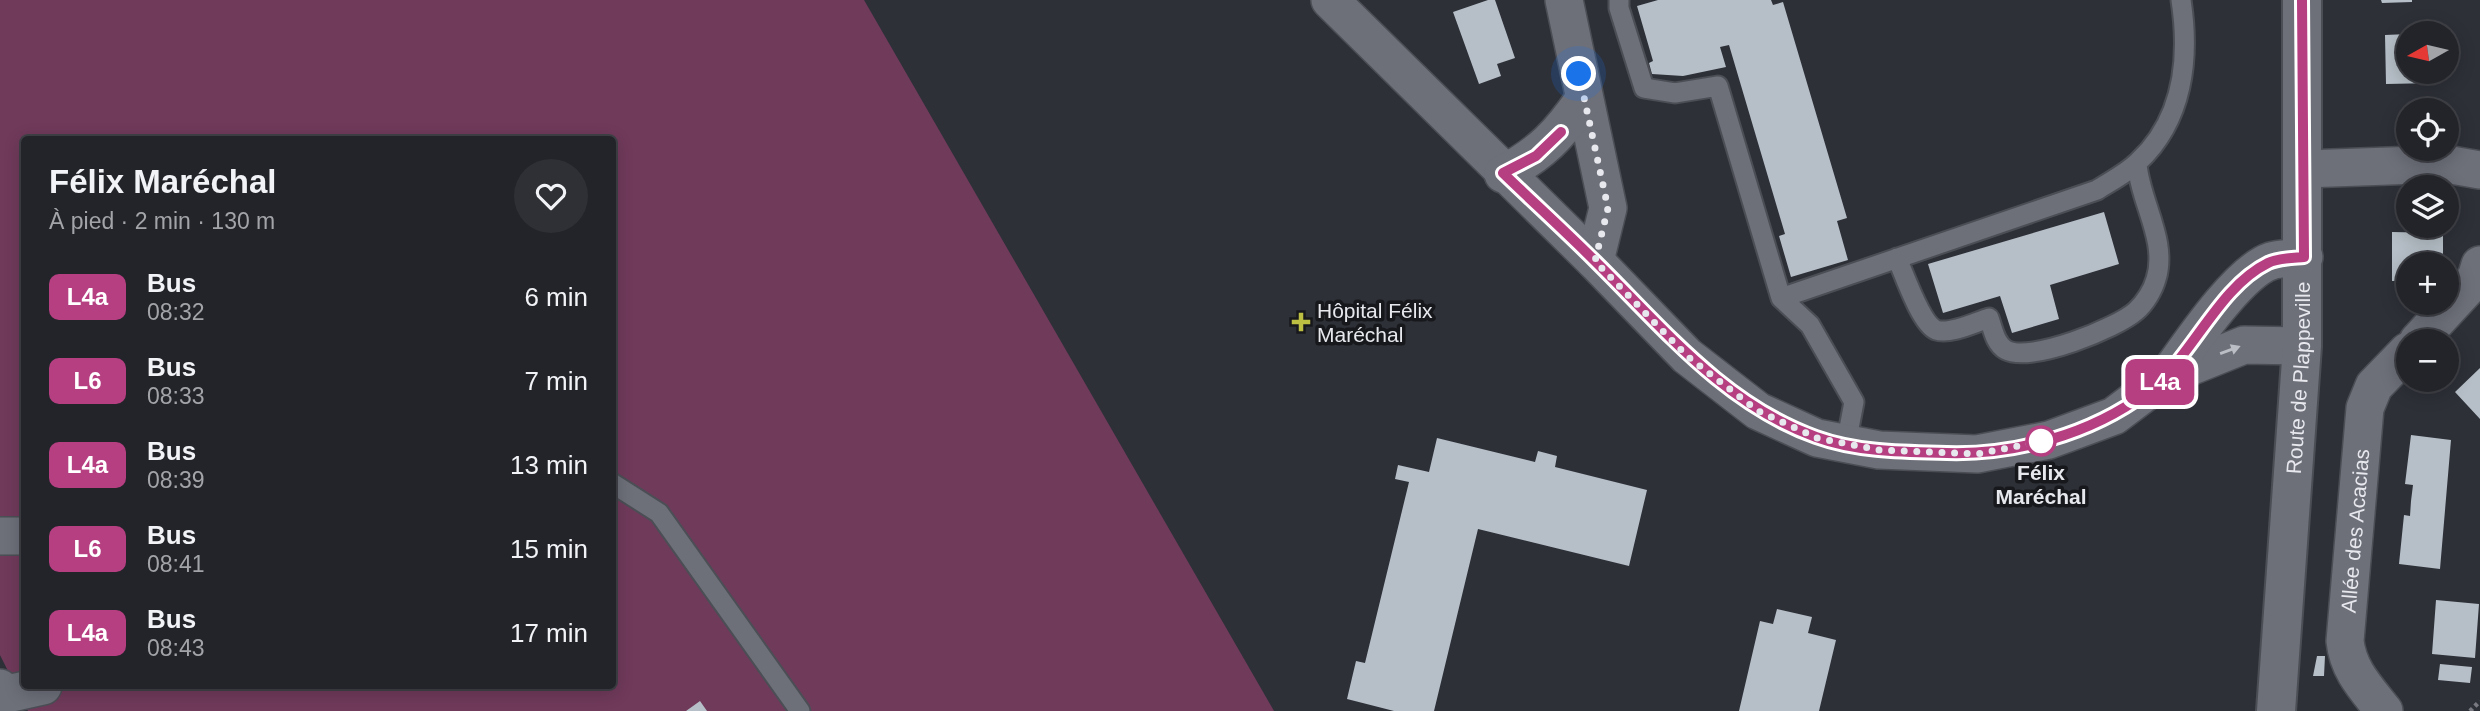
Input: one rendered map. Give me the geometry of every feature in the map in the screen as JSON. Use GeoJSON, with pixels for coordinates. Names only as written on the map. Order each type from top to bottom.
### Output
{"type":"FeatureCollection","features":[{"type":"Feature","properties":{"kind":"street"},"geometry":{"type":"LineString","coordinates":[[1330,0],[1595,261],[1687,356],[1758,411],[1817,438],[1879,450],[1977,454],[2049,440],[2114,416],[2167,376],[2244,345],[2302,346]]}},
{"type":"Feature","properties":{"kind":"street"},"geometry":{"type":"LineString","coordinates":[[1564,0],[1608,208],[1595,261]]}},
{"type":"Feature","properties":{"kind":"street","name":"Route de Plappeville"},"geometry":{"type":"LineString","coordinates":[[2276,711],[2302,346],[2302,0]]}},
{"type":"Feature","properties":{"kind":"street"},"geometry":{"type":"LineString","coordinates":[[1503,173],[1536,156],[1561,132],[1584,99]]}},
{"type":"Feature","properties":{"kind":"street"},"geometry":{"type":"LineString","coordinates":[[2304,169],[2445,164],[2480,170]]}},
{"type":"Feature","properties":{"kind":"street"},"geometry":{"type":"LineString","coordinates":[[2167,376],[2207,320],[2255,271],[2271,261],[2304,257]]}},
{"type":"Feature","properties":{"kind":"street"},"geometry":{"type":"LineString","coordinates":[[2429,329],[2476,278],[2480,265]]}},
{"type":"Feature","properties":{"kind":"street","name":"Allée des Acacias"},"geometry":{"type":"LineString","coordinates":[[2384,711],[2355,675],[2347,657],[2345,640],[2365,408],[2374,386],[2396,363]]}},
{"type":"Feature","properties":{"kind":"street"},"geometry":{"type":"LineString","coordinates":[[0,536],[21,536]]}},
{"type":"Feature","properties":{"kind":"street"},"geometry":{"type":"LineString","coordinates":[[0,688],[8,694],[30,689]]}},
{"type":"Feature","properties":{"kind":"lane"},"geometry":{"type":"LineString","coordinates":[[1619,0],[1644,88],[1675,93],[1718,86],[1781,298],[1810,325],[1854,402],[1846,444]]}},
{"type":"Feature","properties":{"kind":"lane"},"geometry":{"type":"LineString","coordinates":[[1781,298],[2097,190],[2137,164],[2163,135],[2176,103],[2184,68],[2187,34],[2181,0]]}},
{"type":"Feature","properties":{"kind":"lane"},"geometry":{"type":"LineString","coordinates":[[1897,258],[1926,322],[1936,330],[1945,331],[1989,318],[1998,344],[2008,351],[2035,352],[2068,343],[2136,312],[2156,282],[2160,265],[2158,243],[2137,164]]}},
{"type":"Feature","properties":{"kind":"lane"},"geometry":{"type":"LineString","coordinates":[[616,486],[659,513],[800,711]]}},
{"type":"Feature","properties":{"kind":"path"},"geometry":{"type":"LineString","coordinates":[[2470,711],[2480,701]]}},
{"type":"Feature","properties":{"kind":"shaded area"},"geometry":{"type":"Polygon","coordinates":[[[0,0],[864,0],[1274,711],[28,711],[0,655],[0,0]]]}},
{"type":"Feature","properties":{"kind":"building"},"geometry":{"type":"Polygon","coordinates":[[[1495,0],[1515,58],[1497,64],[1501,76],[1479,84],[1453,12],[1495,0]]]}},
{"type":"Feature","properties":{"kind":"building"},"geometry":{"type":"Polygon","coordinates":[[[1658,0],[1771,0],[1773,5],[1783,2],[1847,218],[1837,221],[1848,260],[1791,277],[1779,236],[1785,234],[1729,45],[1720,47],[1726,67],[1683,76],[1652,74],[1649,63],[1653,61],[1637,6],[1658,0]]]}},
{"type":"Feature","properties":{"kind":"building"},"geometry":{"type":"Polygon","coordinates":[[[2381,0],[2412,0],[2412,2],[2382,3],[2381,0]]]}},
{"type":"Feature","properties":{"kind":"building"},"geometry":{"type":"Polygon","coordinates":[[[2385,35],[2396,35],[2396,84],[2386,84],[2385,35]]]}},
{"type":"Feature","properties":{"kind":"building"},"geometry":{"type":"Polygon","coordinates":[[[2104,212],[2119,264],[2050,285],[2059,319],[2012,333],[2000,296],[1943,313],[1928,264],[2104,212]]]}},
{"type":"Feature","properties":{"kind":"building"},"geometry":{"type":"Polygon","coordinates":[[[2392,232],[2396,232],[2396,238],[2443,238],[2443,252],[2396,252],[2396,281],[2392,281],[2392,232]]]}},
{"type":"Feature","properties":{"kind":"building"},"geometry":{"type":"Polygon","coordinates":[[[2480,368],[2480,419],[2455,392],[2459,392],[2459,388],[2480,368]]]}},
{"type":"Feature","properties":{"kind":"building"},"geometry":{"type":"Polygon","coordinates":[[[2411,435],[2451,440],[2440,569],[2399,564],[2404,515],[2410,516],[2413,485],[2405,484],[2411,435]]]}},
{"type":"Feature","properties":{"kind":"building"},"geometry":{"type":"Polygon","coordinates":[[[1437,438],[1535,462],[1538,451],[1557,456],[1555,467],[1647,490],[1629,566],[1478,529],[1434,711],[1394,711],[1347,699],[1356,661],[1365,663],[1409,482],[1395,479],[1398,465],[1429,472],[1437,438]]]}},
{"type":"Feature","properties":{"kind":"building"},"geometry":{"type":"Polygon","coordinates":[[[2436,600],[2479,604],[2475,658],[2432,654],[2436,600]]]}},
{"type":"Feature","properties":{"kind":"building"},"geometry":{"type":"Polygon","coordinates":[[[1777,609],[1812,617],[1808,633],[1836,640],[1819,711],[1739,711],[1760,621],[1773,624],[1777,609]]]}},
{"type":"Feature","properties":{"kind":"building"},"geometry":{"type":"Polygon","coordinates":[[[2317,656],[2325,656],[2324,676],[2313,676],[2317,656]]]}},
{"type":"Feature","properties":{"kind":"building"},"geometry":{"type":"Polygon","coordinates":[[[2440,664],[2472,667],[2470,683],[2438,680],[2440,664]]]}},
{"type":"Feature","properties":{"kind":"building"},"geometry":{"type":"Polygon","coordinates":[[[700,701],[707,711],[686,711],[700,701]]]}},
{"type":"Feature","properties":{"kind":"bus line","name":"L4a"},"geometry":{"type":"LineString","coordinates":[[1561,132],[1536,156],[1503,173],[1595,261],[1687,356],[1758,411],[1817,438],[1879,450],[1977,454],[2049,440],[2114,416],[2167,376],[2207,320],[2255,271],[2271,261],[2304,257],[2302,0]]}},
{"type":"Feature","properties":{"kind":"place","name":"Hôpital Félix Maréchal"},"geometry":{"type":"Point","coordinates":[1301,322]}},
{"type":"Feature","properties":{"kind":"place","name":"Félix Maréchal"},"geometry":{"type":"Point","coordinates":[2041,441]}},
{"type":"Feature","properties":{"kind":"route"},"geometry":{"type":"LineString","coordinates":[[1579,74],[1608,208],[1595,261],[1687,356],[1758,411],[1817,438],[1879,450],[1977,454],[2049,440],[2041,441]]}}]}
